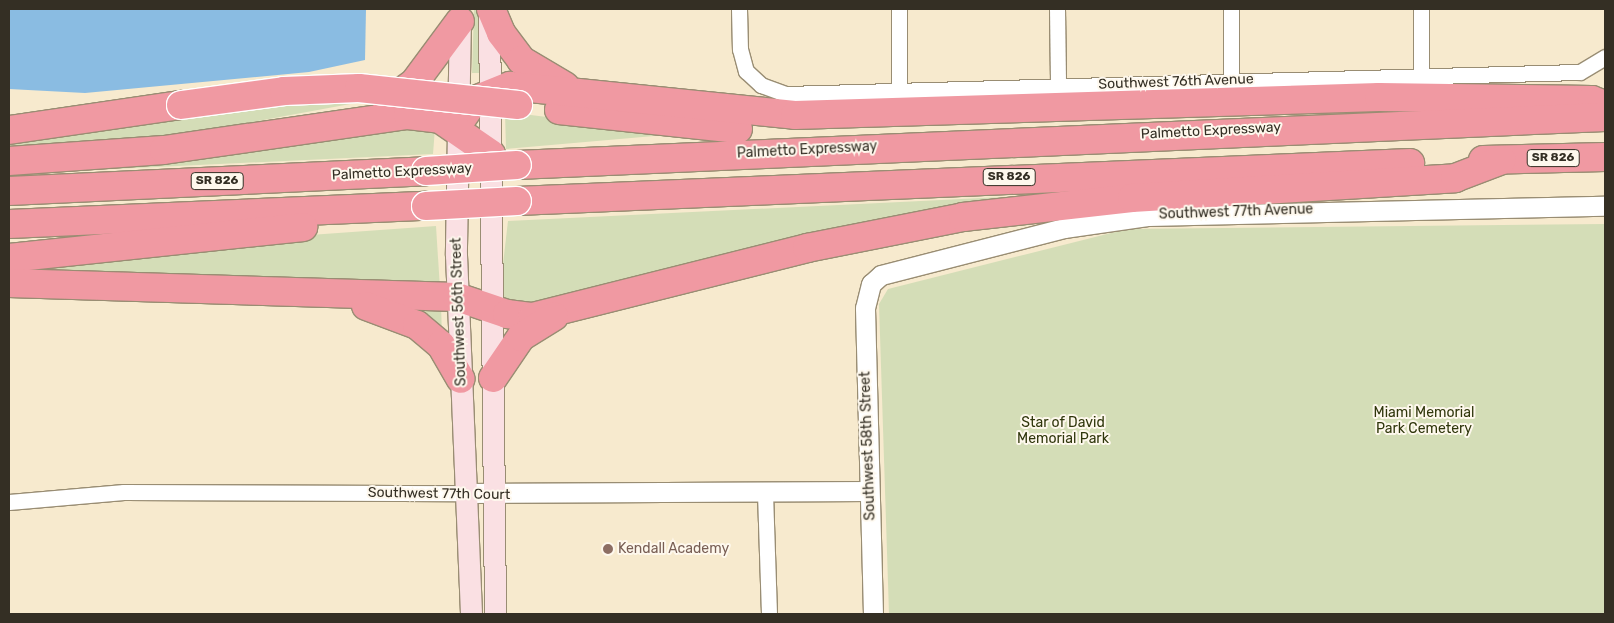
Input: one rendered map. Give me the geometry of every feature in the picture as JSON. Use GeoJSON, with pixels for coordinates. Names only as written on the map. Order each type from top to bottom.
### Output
{"type":"FeatureCollection","features":[{"type":"Feature","properties":{"kind":"highway"},"geometry":{"type":"LineString","coordinates":[[490,9],[501,33],[521,60],[574,92]]}},
{"type":"Feature","properties":{"kind":"highway"},"geometry":{"type":"LineString","coordinates":[[344,124],[414,83],[460,15]]}},
{"type":"Feature","properties":{"kind":"highway"},"geometry":{"type":"LineString","coordinates":[[456,127],[475,100],[491,90],[510,86],[726,110],[826,115],[1369,97],[1592,100],[1605,105]]}},
{"type":"Feature","properties":{"kind":"highway"},"geometry":{"type":"LineString","coordinates":[[9,130],[279,91],[344,88],[518,104],[695,126],[847,134],[895,146]]}},
{"type":"Feature","properties":{"kind":"highway"},"geometry":{"type":"LineString","coordinates":[[9,161],[147,152],[420,115],[456,127],[491,154]]}},
{"type":"Feature","properties":{"kind":"highway","name":"Palmetto Expressway"},"geometry":{"type":"LineString","coordinates":[[9,191],[895,146],[1605,117]]}},
{"type":"Feature","properties":{"kind":"highway","name":"SR 826"},"geometry":{"type":"LineString","coordinates":[[9,224],[517,201],[1605,157]]}},
{"type":"Feature","properties":{"kind":"highway"},"geometry":{"type":"LineString","coordinates":[[9,283],[356,296],[457,297],[520,317],[555,315],[807,248],[963,217],[1132,198],[1455,178],[1502,160]]}},
{"type":"Feature","properties":{"kind":"highway"},"geometry":{"type":"LineString","coordinates":[[9,258],[346,222],[387,208]]}},
{"type":"Feature","properties":{"kind":"highway"},"geometry":{"type":"LineString","coordinates":[[356,296],[370,310],[418,325],[441,345],[461,379]]}},
{"type":"Feature","properties":{"kind":"highway"},"geometry":{"type":"LineString","coordinates":[[493,378],[517,341],[555,315]]}},
{"type":"Feature","properties":{"kind":"main road"},"geometry":{"type":"LineString","coordinates":[[490,9],[495,614]]}},
{"type":"Feature","properties":{"kind":"main road","name":"Southwest 56th Street"},"geometry":{"type":"LineString","coordinates":[[460,15],[456,127],[457,297],[468,493],[471,614]]}},
{"type":"Feature","properties":{"kind":"street","name":"Southwest 76th Avenue"},"geometry":{"type":"LineString","coordinates":[[739,9],[740,50],[750,77],[786,94],[1231,80],[1580,72],[1604,59]]}},
{"type":"Feature","properties":{"kind":"street"},"geometry":{"type":"LineString","coordinates":[[899,9],[900,90]]}},
{"type":"Feature","properties":{"kind":"street"},"geometry":{"type":"LineString","coordinates":[[1058,9],[1058,85]]}},
{"type":"Feature","properties":{"kind":"street"},"geometry":{"type":"LineString","coordinates":[[1231,9],[1231,80]]}},
{"type":"Feature","properties":{"kind":"street"},"geometry":{"type":"LineString","coordinates":[[1421,9],[1421,76]]}},
{"type":"Feature","properties":{"kind":"street","name":"Southwest 77th Avenue"},"geometry":{"type":"LineString","coordinates":[[875,279],[901,267],[1064,228],[1147,216],[1605,206]]}},
{"type":"Feature","properties":{"kind":"street","name":"Southwest 58th Street"},"geometry":{"type":"LineString","coordinates":[[873,614],[865,308],[875,279]]}},
{"type":"Feature","properties":{"kind":"street","name":"Southwest 77th Court"},"geometry":{"type":"LineString","coordinates":[[9,502],[115,492],[493,494],[869,491]]}},
{"type":"Feature","properties":{"kind":"street"},"geometry":{"type":"LineString","coordinates":[[765,493],[769,614]]}},
{"type":"Feature","properties":{"kind":"green space"},"geometry":{"type":"Polygon","coordinates":[[[474,9],[482,9],[483,73],[472,73],[474,9]]]}},
{"type":"Feature","properties":{"kind":"green space"},"geometry":{"type":"Polygon","coordinates":[[[293,98],[361,102],[172,137],[9,149],[9,138],[293,98]]]}},
{"type":"Feature","properties":{"kind":"green space"},"geometry":{"type":"Polygon","coordinates":[[[505,112],[613,125],[677,134],[506,149],[505,112]]]}},
{"type":"Feature","properties":{"kind":"green space"},"geometry":{"type":"Polygon","coordinates":[[[435,128],[433,154],[9,174],[363,129],[435,128]]]}},
{"type":"Feature","properties":{"kind":"green space"},"geometry":{"type":"Polygon","coordinates":[[[1066,194],[532,308],[503,303],[500,290],[508,221],[1066,194]]]}},
{"type":"Feature","properties":{"kind":"green space"},"geometry":{"type":"Polygon","coordinates":[[[1605,224],[1605,614],[889,614],[879,304],[888,289],[1127,229],[1605,224]]]}},
{"type":"Feature","properties":{"kind":"green space"},"geometry":{"type":"Polygon","coordinates":[[[436,226],[440,289],[9,274],[37,264],[310,235],[436,226]]]}},
{"type":"Feature","properties":{"kind":"green space"},"geometry":{"type":"Polygon","coordinates":[[[441,305],[442,336],[402,306],[441,305]]]}},
{"type":"Feature","properties":{"kind":"water"},"geometry":{"type":"Polygon","coordinates":[[[9,9],[366,9],[365,60],[309,72],[85,93],[9,89],[9,9]]]}},
{"type":"Feature","properties":{"kind":"place","name":"Kendall Academy"},"geometry":{"type":"Point","coordinates":[608,549]}},
{"type":"Feature","properties":{"kind":"park label","name":"Miami Memorial Park Cemetery"},"geometry":{"type":"Point","coordinates":[1424,422]}},
{"type":"Feature","properties":{"kind":"park label","name":"Star of David Memorial Park"},"geometry":{"type":"Point","coordinates":[1063,432]}}]}
